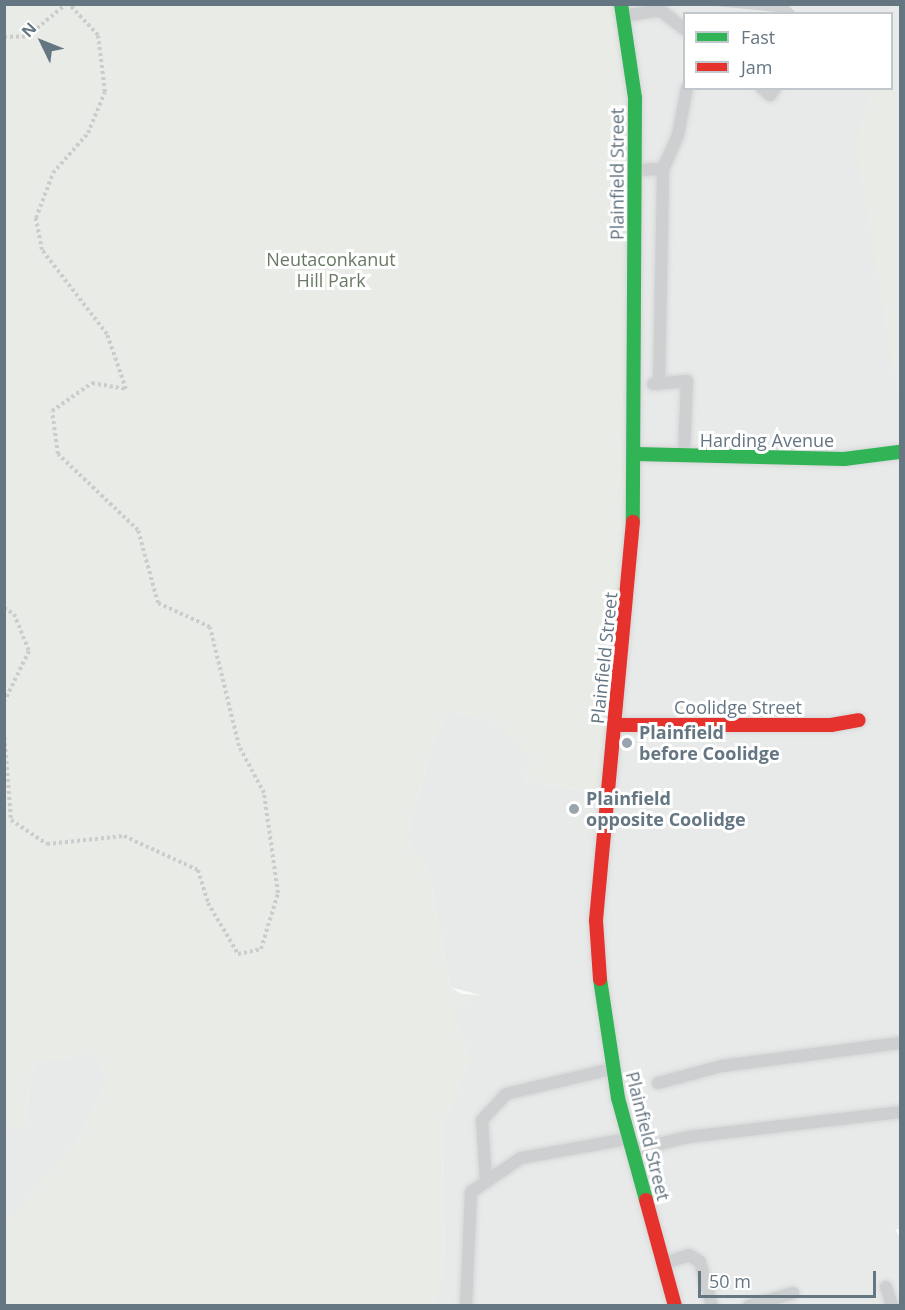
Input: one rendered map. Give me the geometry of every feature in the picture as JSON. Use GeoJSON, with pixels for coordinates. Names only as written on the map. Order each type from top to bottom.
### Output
{"type":"FeatureCollection","features":[{"type":"Feature","properties":{"kind":"main road","name":"Plainfield Street"},"geometry":{"type":"LineString","coordinates":[[621,10],[635,98],[635,454],[630,589],[616,725],[596,880],[602,1002],[613,1068],[628,1145],[675,1305]]}},
{"type":"Feature","properties":{"kind":"main road","name":"Harding Avenue"},"geometry":{"type":"LineString","coordinates":[[635,454],[684,457],[844,459],[899,452]]}},
{"type":"Feature","properties":{"kind":"main road","name":"Coolidge Street"},"geometry":{"type":"LineString","coordinates":[[616,725],[831,725],[859,720]]}},
{"type":"Feature","properties":{"kind":"lane"},"geometry":{"type":"LineString","coordinates":[[621,10],[660,10],[683,28]]}},
{"type":"Feature","properties":{"kind":"lane"},"geometry":{"type":"LineString","coordinates":[[659,384],[659,285],[663,169],[678,135],[687,90]]}},
{"type":"Feature","properties":{"kind":"lane"},"geometry":{"type":"LineString","coordinates":[[635,170],[663,169]]}},
{"type":"Feature","properties":{"kind":"lane"},"geometry":{"type":"LineString","coordinates":[[635,224],[661,223]]}},
{"type":"Feature","properties":{"kind":"lane"},"geometry":{"type":"LineString","coordinates":[[634,286],[659,285]]}},
{"type":"Feature","properties":{"kind":"lane"},"geometry":{"type":"LineString","coordinates":[[634,348],[659,346]]}},
{"type":"Feature","properties":{"kind":"lane"},"geometry":{"type":"LineString","coordinates":[[634,386],[687,381],[684,457]]}},
{"type":"Feature","properties":{"kind":"lane"},"geometry":{"type":"LineString","coordinates":[[658,1083],[722,1066],[900,1043]]}},
{"type":"Feature","properties":{"kind":"lane"},"geometry":{"type":"LineString","coordinates":[[486,1182],[482,1120],[506,1094],[613,1068]]}},
{"type":"Feature","properties":{"kind":"lane"},"geometry":{"type":"LineString","coordinates":[[466,1305],[471,1192],[521,1158],[572,1149],[628,1145],[900,1112]]}},
{"type":"Feature","properties":{"kind":"lane"},"geometry":{"type":"LineString","coordinates":[[663,1263],[689,1255],[700,1262],[712,1305]]}},
{"type":"Feature","properties":{"kind":"lane"},"geometry":{"type":"LineString","coordinates":[[886,1287],[892,1305]]}},
{"type":"Feature","properties":{"kind":"lane"},"geometry":{"type":"LineString","coordinates":[[749,1305],[793,1293]]}},
{"type":"Feature","properties":{"kind":"path"},"geometry":{"type":"LineString","coordinates":[[4,37],[28,36],[67,4],[98,34],[105,92],[88,133],[53,173],[36,218],[42,250],[107,334],[126,389],[92,383],[52,411],[58,454],[138,530],[158,603],[210,627],[239,746],[264,793],[278,893],[261,949],[238,954],[208,903],[198,870],[124,836],[47,844],[11,820],[4,731]]}},
{"type":"Feature","properties":{"kind":"path"},"geometry":{"type":"LineString","coordinates":[[4,608],[14,614],[29,651],[4,702]]}},
{"type":"Feature","properties":{"kind":"shaded area"},"geometry":{"type":"Polygon","coordinates":[[[620,5],[900,5],[900,1229],[895,1229],[900,1238],[900,1305],[433,1305],[444,1272],[442,1128],[470,1059],[452,1010],[480,995],[450,987],[429,870],[406,840],[436,734],[449,711],[495,721],[531,756],[526,782],[600,793],[620,5]]]}},
{"type":"Feature","properties":{"kind":"shaded area"},"geometry":{"type":"Polygon","coordinates":[[[94,1053],[109,1079],[79,1137],[5,1229],[5,1130],[25,1124],[33,1062],[94,1053]]]}},
{"type":"Feature","properties":{"kind":"green space","name":"Neutaconkanut Hill Park"},"geometry":{"type":"Polygon","coordinates":[[[5,5],[620,5],[634,469],[601,793],[526,782],[531,756],[495,721],[449,711],[436,734],[406,840],[429,870],[450,987],[461,994],[482,995],[452,1010],[470,1059],[442,1128],[444,1272],[433,1305],[5,1305],[5,1225],[79,1137],[109,1079],[94,1053],[33,1062],[25,1124],[5,1130],[5,5]]]}},
{"type":"Feature","properties":{"kind":"green space"},"geometry":{"type":"Polygon","coordinates":[[[894,5],[900,5],[900,412],[855,145],[871,90],[893,90],[894,5]]]}},
{"type":"Feature","properties":{"kind":"building"},"geometry":{"type":"Polygon","coordinates":[[[716,4],[787,4],[795,12],[716,6],[716,4]]]}},
{"type":"Feature","properties":{"kind":"traffic: fast"},"geometry":{"type":"LineString","coordinates":[[621,4],[635,98],[633,522]]}},
{"type":"Feature","properties":{"kind":"traffic: fast"},"geometry":{"type":"LineString","coordinates":[[635,454],[844,459],[899,452]]}},
{"type":"Feature","properties":{"kind":"traffic: fast"},"geometry":{"type":"LineString","coordinates":[[600,979],[618,1098],[646,1200]]}},
{"type":"Feature","properties":{"kind":"traffic: jam"},"geometry":{"type":"LineString","coordinates":[[600,979],[596,920],[633,522]]}},
{"type":"Feature","properties":{"kind":"traffic: jam"},"geometry":{"type":"LineString","coordinates":[[616,725],[831,725],[859,720]]}},
{"type":"Feature","properties":{"kind":"traffic: jam"},"geometry":{"type":"LineString","coordinates":[[646,1200],[675,1306]]}},
{"type":"Feature","properties":{"kind":"place","name":"Plainfield before Coolidge"},"geometry":{"type":"Point","coordinates":[627,743]}},
{"type":"Feature","properties":{"kind":"place","name":"Plainfield opposite Coolidge"},"geometry":{"type":"Point","coordinates":[574,809]}}]}
